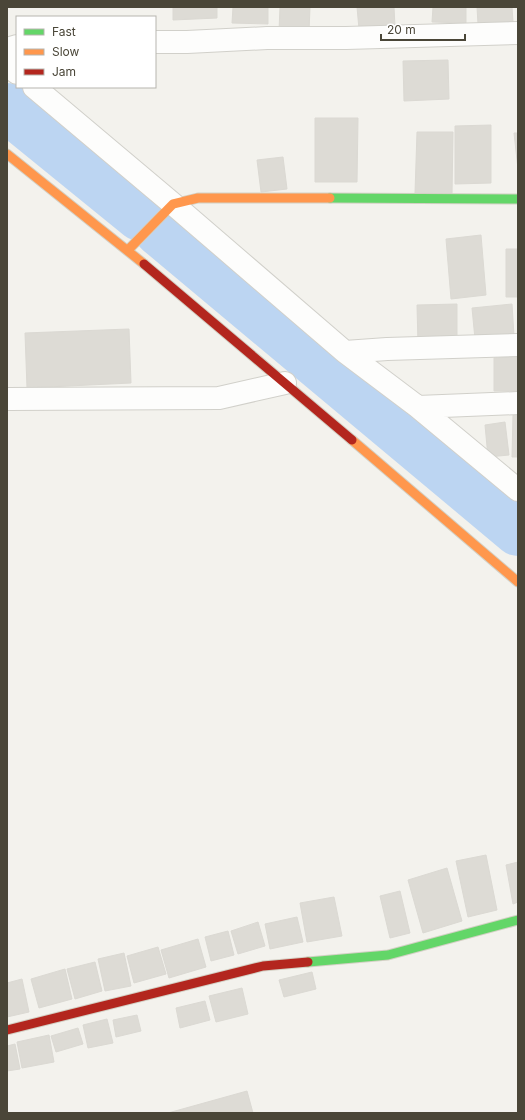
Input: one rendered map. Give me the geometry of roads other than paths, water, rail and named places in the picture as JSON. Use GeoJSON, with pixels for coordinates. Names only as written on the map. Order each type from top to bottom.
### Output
{"type":"FeatureCollection","features":[{"type":"Feature","properties":{"kind":"street"},"geometry":{"type":"LineString","coordinates":[[156,42],[266,38],[346,38],[518,33]]}},
{"type":"Feature","properties":{"kind":"street"},"geometry":{"type":"LineString","coordinates":[[7,64],[16,71]]}},
{"type":"Feature","properties":{"kind":"street"},"geometry":{"type":"LineString","coordinates":[[35,88],[345,352],[418,407],[518,490]]}},
{"type":"Feature","properties":{"kind":"street"},"geometry":{"type":"LineString","coordinates":[[7,154],[128,250],[518,582]]}},
{"type":"Feature","properties":{"kind":"street"},"geometry":{"type":"LineString","coordinates":[[128,250],[173,204],[198,198],[518,199]]}},
{"type":"Feature","properties":{"kind":"street"},"geometry":{"type":"LineString","coordinates":[[345,352],[387,349],[518,345]]}},
{"type":"Feature","properties":{"kind":"street"},"geometry":{"type":"LineString","coordinates":[[7,399],[219,398],[285,384]]}},
{"type":"Feature","properties":{"kind":"street"},"geometry":{"type":"LineString","coordinates":[[418,407],[518,403]]}},
{"type":"Feature","properties":{"kind":"street"},"geometry":{"type":"LineString","coordinates":[[7,1030],[263,966],[388,955],[518,920]]}},
{"type":"Feature","properties":{"kind":"waterway"},"geometry":{"type":"LineString","coordinates":[[7,108],[140,216]]}},
{"type":"Feature","properties":{"kind":"waterway"},"geometry":{"type":"LineString","coordinates":[[159,231],[518,531]]}}]}
